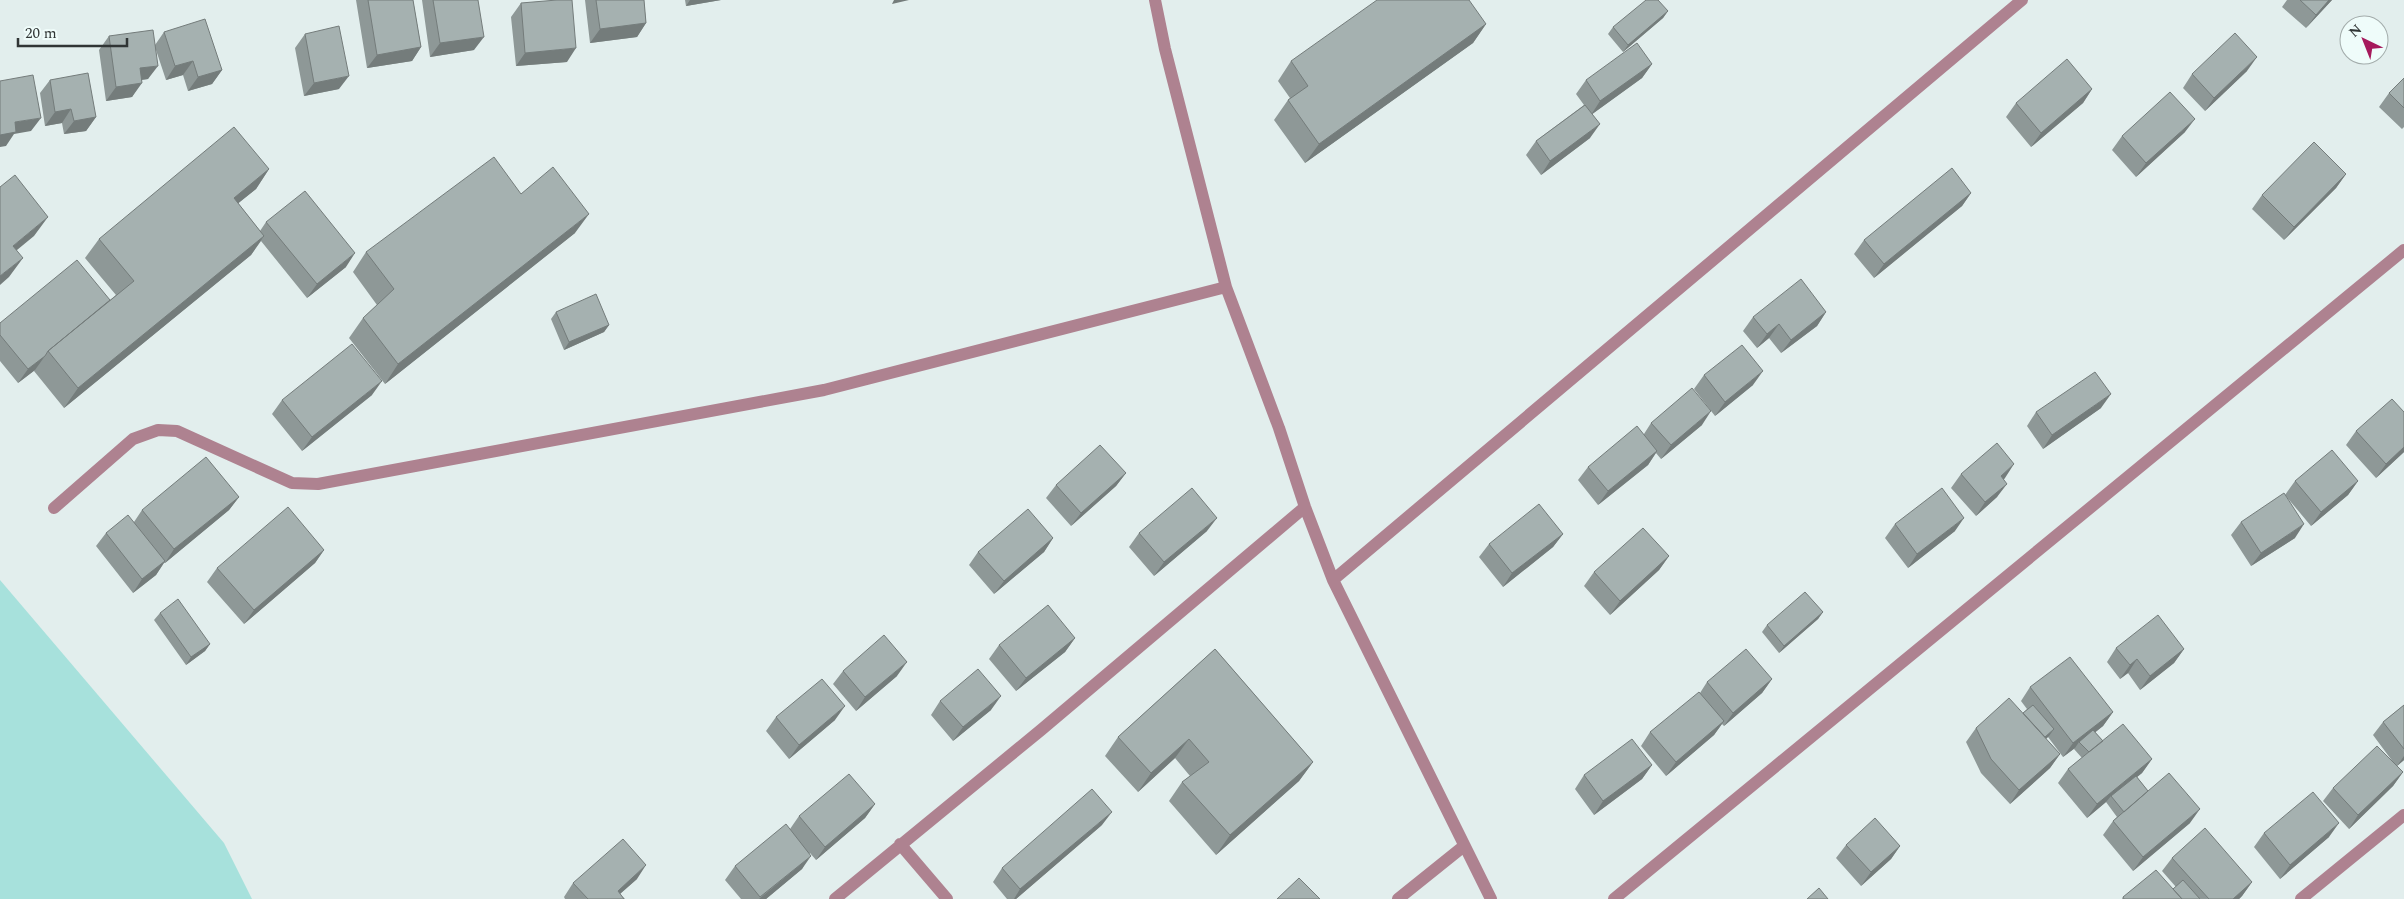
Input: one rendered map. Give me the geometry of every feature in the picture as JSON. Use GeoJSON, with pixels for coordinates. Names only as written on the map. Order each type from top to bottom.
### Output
{"type":"FeatureCollection","features":[{"type":"Feature","properties":{"kind":"street"},"geometry":{"type":"LineString","coordinates":[[1155,0],[1165,49],[1226,287],[1279,428],[1305,508],[1333,580],[1491,899]]}},
{"type":"Feature","properties":{"kind":"street"},"geometry":{"type":"LineString","coordinates":[[1333,580],[2022,0]]}},
{"type":"Feature","properties":{"kind":"street"},"geometry":{"type":"LineString","coordinates":[[1614,899],[2404,250]]}},
{"type":"Feature","properties":{"kind":"street"},"geometry":{"type":"LineString","coordinates":[[54,508],[133,439],[158,430],[177,431],[292,483],[318,484],[824,390],[1226,287]]}},
{"type":"Feature","properties":{"kind":"street"},"geometry":{"type":"LineString","coordinates":[[835,899],[1042,730],[1305,508]]}},
{"type":"Feature","properties":{"kind":"street"},"geometry":{"type":"LineString","coordinates":[[2301,899],[2404,815]]}},
{"type":"Feature","properties":{"kind":"street"},"geometry":{"type":"LineString","coordinates":[[900,844],[946,899]]}},
{"type":"Feature","properties":{"kind":"street"},"geometry":{"type":"LineString","coordinates":[[1398,899],[1464,846]]}},
{"type":"Feature","properties":{"kind":"shaded area"},"geometry":{"type":"Polygon","coordinates":[[[0,580],[224,843],[252,899],[0,899],[0,580]]]}},
{"type":"Feature","properties":{"kind":"building"},"geometry":{"type":"Polygon","coordinates":[[[368,0],[413,0],[421,47],[377,55],[368,0]]]}},
{"type":"Feature","properties":{"kind":"building"},"geometry":{"type":"Polygon","coordinates":[[[433,0],[478,0],[484,37],[440,43],[433,0]]]}},
{"type":"Feature","properties":{"kind":"building"},"geometry":{"type":"Polygon","coordinates":[[[572,0],[576,48],[525,53],[521,3],[572,0]]]}},
{"type":"Feature","properties":{"kind":"building"},"geometry":{"type":"Polygon","coordinates":[[[596,0],[644,0],[646,23],[600,29],[596,0]]]}},
{"type":"Feature","properties":{"kind":"building"},"geometry":{"type":"Polygon","coordinates":[[[1377,0],[1469,0],[1486,24],[1319,144],[1288,100],[1308,86],[1291,61],[1377,0]]]}},
{"type":"Feature","properties":{"kind":"building"},"geometry":{"type":"Polygon","coordinates":[[[1646,0],[1658,0],[1668,11],[1628,45],[1613,27],[1646,0]]]}},
{"type":"Feature","properties":{"kind":"building"},"geometry":{"type":"Polygon","coordinates":[[[2300,0],[2329,0],[2316,15],[2300,0]]]}},
{"type":"Feature","properties":{"kind":"building"},"geometry":{"type":"Polygon","coordinates":[[[205,19],[222,70],[198,77],[193,61],[175,66],[164,32],[205,19]]]}},
{"type":"Feature","properties":{"kind":"building"},"geometry":{"type":"Polygon","coordinates":[[[339,26],[349,76],[314,83],[305,34],[339,26]]]}},
{"type":"Feature","properties":{"kind":"building"},"geometry":{"type":"Polygon","coordinates":[[[153,30],[158,66],[140,68],[142,83],[116,87],[109,36],[153,30]]]}},
{"type":"Feature","properties":{"kind":"building"},"geometry":{"type":"Polygon","coordinates":[[[2235,33],[2257,57],[2214,98],[2192,74],[2235,33]]]}},
{"type":"Feature","properties":{"kind":"building"},"geometry":{"type":"Polygon","coordinates":[[[1637,43],[1652,64],[1600,101],[1586,80],[1637,43]]]}},
{"type":"Feature","properties":{"kind":"building"},"geometry":{"type":"Polygon","coordinates":[[[2067,59],[2092,89],[2041,133],[2016,103],[2067,59]]]}},
{"type":"Feature","properties":{"kind":"building"},"geometry":{"type":"Polygon","coordinates":[[[88,73],[96,117],[74,121],[71,109],[55,112],[50,80],[88,73]]]}},
{"type":"Feature","properties":{"kind":"building"},"geometry":{"type":"Polygon","coordinates":[[[33,75],[41,118],[15,122],[16,132],[0,135],[0,81],[33,75]]]}},
{"type":"Feature","properties":{"kind":"building"},"geometry":{"type":"Polygon","coordinates":[[[2404,78],[2404,108],[2389,93],[2404,78]]]}},
{"type":"Feature","properties":{"kind":"building"},"geometry":{"type":"Polygon","coordinates":[[[2170,92],[2195,119],[2146,163],[2122,136],[2170,92]]]}},
{"type":"Feature","properties":{"kind":"building"},"geometry":{"type":"Polygon","coordinates":[[[1585,105],[1600,124],[1550,161],[1536,141],[1585,105]]]}},
{"type":"Feature","properties":{"kind":"building"},"geometry":{"type":"Polygon","coordinates":[[[234,127],[269,169],[234,198],[264,236],[78,388],[48,351],[134,281],[99,239],[234,127]]]}},
{"type":"Feature","properties":{"kind":"building"},"geometry":{"type":"Polygon","coordinates":[[[2314,142],[2346,174],[2294,227],[2262,195],[2314,142]]]}},
{"type":"Feature","properties":{"kind":"building"},"geometry":{"type":"Polygon","coordinates":[[[494,157],[521,194],[553,167],[589,214],[398,364],[363,318],[394,289],[366,252],[494,157]]]}},
{"type":"Feature","properties":{"kind":"building"},"geometry":{"type":"Polygon","coordinates":[[[1952,168],[1971,193],[1884,264],[1864,240],[1952,168]]]}},
{"type":"Feature","properties":{"kind":"building"},"geometry":{"type":"Polygon","coordinates":[[[15,175],[48,217],[13,246],[23,258],[0,276],[0,187],[15,175]]]}},
{"type":"Feature","properties":{"kind":"building"},"geometry":{"type":"Polygon","coordinates":[[[305,191],[355,253],[317,284],[266,222],[305,191]]]}},
{"type":"Feature","properties":{"kind":"building"},"geometry":{"type":"Polygon","coordinates":[[[77,260],[110,300],[28,369],[0,335],[0,323],[77,260]]]}},
{"type":"Feature","properties":{"kind":"building"},"geometry":{"type":"Polygon","coordinates":[[[1801,279],[1826,312],[1791,340],[1779,324],[1767,334],[1753,317],[1801,279]]]}},
{"type":"Feature","properties":{"kind":"building"},"geometry":{"type":"Polygon","coordinates":[[[596,294],[609,325],[569,342],[556,312],[596,294]]]}},
{"type":"Feature","properties":{"kind":"building"},"geometry":{"type":"Polygon","coordinates":[[[352,344],[382,381],[312,437],[282,400],[352,344]]]}},
{"type":"Feature","properties":{"kind":"building"},"geometry":{"type":"Polygon","coordinates":[[[1742,345],[1763,371],[1725,402],[1704,375],[1742,345]]]}},
{"type":"Feature","properties":{"kind":"building"},"geometry":{"type":"Polygon","coordinates":[[[2095,372],[2111,394],[2052,435],[2036,412],[2095,372]]]}},
{"type":"Feature","properties":{"kind":"building"},"geometry":{"type":"Polygon","coordinates":[[[1692,388],[1711,411],[1671,445],[1651,423],[1692,388]]]}},
{"type":"Feature","properties":{"kind":"building"},"geometry":{"type":"Polygon","coordinates":[[[2392,399],[2404,412],[2404,447],[2386,464],[2356,431],[2392,399]]]}},
{"type":"Feature","properties":{"kind":"building"},"geometry":{"type":"Polygon","coordinates":[[[1637,426],[1657,451],[1608,491],[1588,467],[1637,426]]]}},
{"type":"Feature","properties":{"kind":"building"},"geometry":{"type":"Polygon","coordinates":[[[1997,443],[2014,464],[2001,476],[2007,484],[1985,502],[1961,474],[1997,443]]]}},
{"type":"Feature","properties":{"kind":"building"},"geometry":{"type":"Polygon","coordinates":[[[1100,445],[1126,473],[1081,513],[1056,485],[1100,445]]]}},
{"type":"Feature","properties":{"kind":"building"},"geometry":{"type":"Polygon","coordinates":[[[2332,450],[2358,481],[2321,512],[2295,481],[2332,450]]]}},
{"type":"Feature","properties":{"kind":"building"},"geometry":{"type":"Polygon","coordinates":[[[206,457],[239,497],[174,549],[142,510],[206,457]]]}},
{"type":"Feature","properties":{"kind":"building"},"geometry":{"type":"Polygon","coordinates":[[[1192,488],[1217,518],[1164,562],[1139,533],[1192,488]]]}},
{"type":"Feature","properties":{"kind":"building"},"geometry":{"type":"Polygon","coordinates":[[[1942,488],[1964,518],[1917,554],[1895,524],[1942,488]]]}},
{"type":"Feature","properties":{"kind":"building"},"geometry":{"type":"Polygon","coordinates":[[[2284,493],[2304,524],[2261,553],[2241,522],[2284,493]]]}},
{"type":"Feature","properties":{"kind":"building"},"geometry":{"type":"Polygon","coordinates":[[[1539,504],[1563,534],[1512,573],[1489,544],[1539,504]]]}},
{"type":"Feature","properties":{"kind":"building"},"geometry":{"type":"Polygon","coordinates":[[[288,507],[324,550],[254,610],[217,568],[288,507]]]}},
{"type":"Feature","properties":{"kind":"building"},"geometry":{"type":"Polygon","coordinates":[[[1028,509],[1053,538],[1004,581],[978,552],[1028,509]]]}},
{"type":"Feature","properties":{"kind":"building"},"geometry":{"type":"Polygon","coordinates":[[[128,515],[165,561],[142,579],[106,533],[128,515]]]}},
{"type":"Feature","properties":{"kind":"building"},"geometry":{"type":"Polygon","coordinates":[[[1643,528],[1669,556],[1620,601],[1594,572],[1643,528]]]}},
{"type":"Feature","properties":{"kind":"building"},"geometry":{"type":"Polygon","coordinates":[[[1805,592],[1823,612],[1784,646],[1767,625],[1805,592]]]}},
{"type":"Feature","properties":{"kind":"building"},"geometry":{"type":"Polygon","coordinates":[[[178,599],[210,644],[191,657],[160,613],[178,599]]]}},
{"type":"Feature","properties":{"kind":"building"},"geometry":{"type":"Polygon","coordinates":[[[1048,605],[1075,638],[1026,678],[999,645],[1048,605]]]}},
{"type":"Feature","properties":{"kind":"building"},"geometry":{"type":"Polygon","coordinates":[[[2158,615],[2184,649],[2150,676],[2137,659],[2130,665],[2116,648],[2158,615]]]}},
{"type":"Feature","properties":{"kind":"building"},"geometry":{"type":"Polygon","coordinates":[[[884,635],[907,662],[865,697],[843,671],[884,635]]]}},
{"type":"Feature","properties":{"kind":"building"},"geometry":{"type":"Polygon","coordinates":[[[1215,649],[1313,762],[1230,835],[1182,782],[1209,762],[1189,739],[1151,773],[1118,737],[1215,649]]]}},
{"type":"Feature","properties":{"kind":"building"},"geometry":{"type":"Polygon","coordinates":[[[1746,649],[1772,679],[1733,713],[1707,682],[1746,649]]]}},
{"type":"Feature","properties":{"kind":"building"},"geometry":{"type":"Polygon","coordinates":[[[2070,657],[2113,712],[2073,743],[2030,687],[2070,657]]]}},
{"type":"Feature","properties":{"kind":"building"},"geometry":{"type":"Polygon","coordinates":[[[978,669],[1001,696],[963,727],[940,701],[978,669]]]}},
{"type":"Feature","properties":{"kind":"building"},"geometry":{"type":"Polygon","coordinates":[[[822,679],[845,706],[799,745],[776,717],[822,679]]]}},
{"type":"Feature","properties":{"kind":"building"},"geometry":{"type":"Polygon","coordinates":[[[1699,692],[1724,721],[1676,762],[1650,732],[1699,692]]]}},
{"type":"Feature","properties":{"kind":"building"},"geometry":{"type":"Polygon","coordinates":[[[2009,698],[2060,754],[2019,790],[1991,759],[1976,728],[2009,698]]]}},
{"type":"Feature","properties":{"kind":"building"},"geometry":{"type":"Polygon","coordinates":[[[2033,705],[2054,729],[2045,737],[2023,713],[2033,705]]]}},
{"type":"Feature","properties":{"kind":"building"},"geometry":{"type":"Polygon","coordinates":[[[2404,705],[2404,749],[2383,722],[2404,705]]]}},
{"type":"Feature","properties":{"kind":"building"},"geometry":{"type":"Polygon","coordinates":[[[2123,724],[2152,759],[2097,804],[2068,769],[2123,724]]]}},
{"type":"Feature","properties":{"kind":"building"},"geometry":{"type":"Polygon","coordinates":[[[2093,730],[2103,741],[2089,752],[2079,742],[2093,730]]]}},
{"type":"Feature","properties":{"kind":"building"},"geometry":{"type":"Polygon","coordinates":[[[1632,739],[1652,765],[1603,801],[1584,775],[1632,739]]]}},
{"type":"Feature","properties":{"kind":"building"},"geometry":{"type":"Polygon","coordinates":[[[2377,746],[2403,772],[2358,815],[2333,788],[2377,746]]]}},
{"type":"Feature","properties":{"kind":"building"},"geometry":{"type":"Polygon","coordinates":[[[2169,773],[2200,809],[2143,857],[2113,821],[2169,773]]]}},
{"type":"Feature","properties":{"kind":"building"},"geometry":{"type":"Polygon","coordinates":[[[849,774],[875,804],[825,847],[799,816],[849,774]]]}},
{"type":"Feature","properties":{"kind":"building"},"geometry":{"type":"Polygon","coordinates":[[[2136,776],[2148,791],[2124,812],[2111,796],[2136,776]]]}},
{"type":"Feature","properties":{"kind":"building"},"geometry":{"type":"Polygon","coordinates":[[[1092,789],[1112,812],[1020,889],[1002,868],[1092,789]]]}},
{"type":"Feature","properties":{"kind":"building"},"geometry":{"type":"Polygon","coordinates":[[[2313,792],[2339,823],[2290,865],[2264,833],[2313,792]]]}},
{"type":"Feature","properties":{"kind":"building"},"geometry":{"type":"Polygon","coordinates":[[[1875,818],[1900,846],[1871,872],[1846,845],[1875,818]]]}},
{"type":"Feature","properties":{"kind":"building"},"geometry":{"type":"Polygon","coordinates":[[[786,824],[811,856],[760,897],[735,866],[786,824]]]}},
{"type":"Feature","properties":{"kind":"building"},"geometry":{"type":"Polygon","coordinates":[[[2205,828],[2252,882],[2233,899],[2209,899],[2172,858],[2205,828]]]}},
{"type":"Feature","properties":{"kind":"building"},"geometry":{"type":"Polygon","coordinates":[[[623,839],[646,865],[618,891],[624,899],[588,899],[573,883],[623,839]]]}},
{"type":"Feature","properties":{"kind":"building"},"geometry":{"type":"Polygon","coordinates":[[[2156,870],[2182,899],[2124,899],[2123,897],[2156,870]]]}},
{"type":"Feature","properties":{"kind":"building"},"geometry":{"type":"Polygon","coordinates":[[[1299,878],[1320,899],[1277,899],[1299,878]]]}},
{"type":"Feature","properties":{"kind":"building"},"geometry":{"type":"Polygon","coordinates":[[[2183,880],[2200,899],[2182,899],[2173,889],[2183,880]]]}},
{"type":"Feature","properties":{"kind":"building"},"geometry":{"type":"Polygon","coordinates":[[[1819,888],[1828,899],[1807,899],[1819,888]]]}}]}
